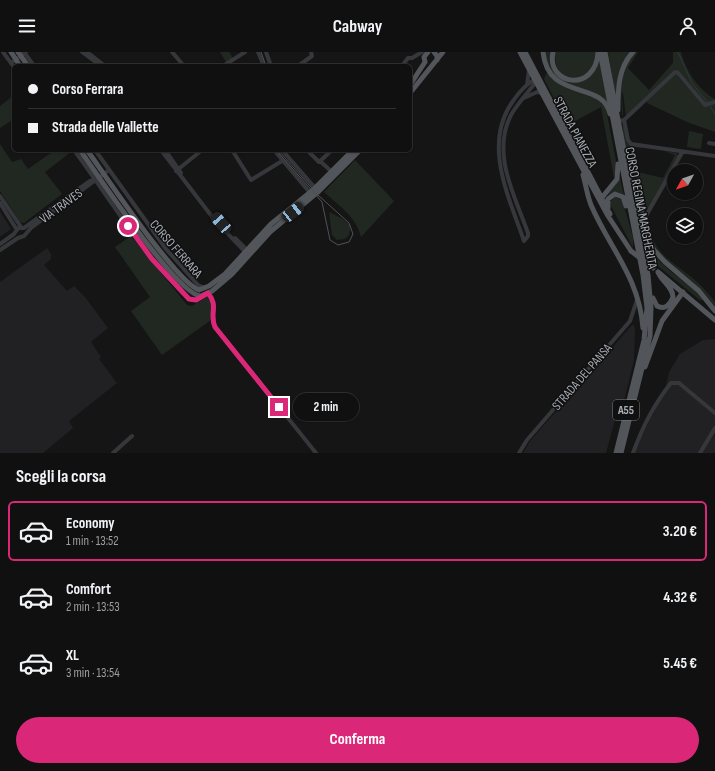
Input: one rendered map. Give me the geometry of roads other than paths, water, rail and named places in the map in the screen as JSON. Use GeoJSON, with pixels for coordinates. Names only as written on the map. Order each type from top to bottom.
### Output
{"type":"FeatureCollection","features":[{"type":"Feature","properties":{"kind":"main road"},"geometry":{"type":"LineString","coordinates":[[10,52],[20,55],[27,64]]}},
{"type":"Feature","properties":{"kind":"main road"},"geometry":{"type":"LineString","coordinates":[[434,52],[437,56],[437,60]]}},
{"type":"Feature","properties":{"kind":"main road"},"geometry":{"type":"LineString","coordinates":[[412,90],[443,52]]}},
{"type":"Feature","properties":{"kind":"main road","name":"STRADA PIANEZZA"},"geometry":{"type":"LineString","coordinates":[[520,52],[537,80],[586,175],[599,192],[612,220],[631,251],[700,306]]}},
{"type":"Feature","properties":{"kind":"main road","name":"STRADA PIANEZZA"},"geometry":{"type":"LineString","coordinates":[[525,52],[542,94],[586,175],[609,211],[612,220]]}},
{"type":"Feature","properties":{"kind":"main road"},"geometry":{"type":"LineString","coordinates":[[543,52],[547,68],[558,81],[567,87],[590,94],[602,100],[609,110],[615,128]]}},
{"type":"Feature","properties":{"kind":"main road"},"geometry":{"type":"LineString","coordinates":[[554,52],[553,64],[558,73],[565,78],[574,80],[587,77],[592,72],[598,61],[599,52]]}},
{"type":"Feature","properties":{"kind":"main road","name":"CORSO REGINA MARGHERITA"},"geometry":{"type":"LineString","coordinates":[[599,52],[615,128],[646,296],[644,340],[640,369]]}},
{"type":"Feature","properties":{"kind":"main road","name":"CORSO REGINA MARGHERITA"},"geometry":{"type":"LineString","coordinates":[[605,52],[648,275],[651,323],[640,369]]}},
{"type":"Feature","properties":{"kind":"main road"},"geometry":{"type":"LineString","coordinates":[[618,120],[621,72],[625,61],[633,52]]}},
{"type":"Feature","properties":{"kind":"main road"},"geometry":{"type":"LineString","coordinates":[[412,82],[425,62],[424,53]]}},
{"type":"Feature","properties":{"kind":"main road"},"geometry":{"type":"LineString","coordinates":[[425,62],[433,64]]}},
{"type":"Feature","properties":{"kind":"main road","name":"CORSO FERRARA"},"geometry":{"type":"LineString","coordinates":[[81,152],[97,178],[147,244],[190,292],[198,296],[203,296]]}},
{"type":"Feature","properties":{"kind":"main road","name":"CORSO FERRARA"},"geometry":{"type":"LineString","coordinates":[[89,152],[167,259],[196,289],[207,290]]}},
{"type":"Feature","properties":{"kind":"main road"},"geometry":{"type":"LineString","coordinates":[[317,190],[351,152]]}},
{"type":"Feature","properties":{"kind":"main road"},"geometry":{"type":"LineString","coordinates":[[203,296],[207,290],[232,274],[271,224],[311,195],[358,152]]}},
{"type":"Feature","properties":{"kind":"main road"},"geometry":{"type":"LineString","coordinates":[[601,199],[618,176],[620,155]]}},
{"type":"Feature","properties":{"kind":"main road"},"geometry":{"type":"LineString","coordinates":[[628,174],[642,210],[646,234],[658,255],[704,296],[715,310]]}},
{"type":"Feature","properties":{"kind":"main road"},"geometry":{"type":"LineString","coordinates":[[586,175],[592,206],[632,280],[642,316],[644,340]]}},
{"type":"Feature","properties":{"kind":"main road"},"geometry":{"type":"LineString","coordinates":[[599,192],[607,191]]}},
{"type":"Feature","properties":{"kind":"main road"},"geometry":{"type":"LineString","coordinates":[[609,211],[609,198],[614,194],[620,195],[624,199],[633,222]]}},
{"type":"Feature","properties":{"kind":"main road"},"geometry":{"type":"LineString","coordinates":[[648,275],[651,283],[654,303],[658,307],[665,307],[672,300],[673,293],[664,283],[658,272]]}},
{"type":"Feature","properties":{"kind":"main road"},"geometry":{"type":"LineString","coordinates":[[640,379],[662,321],[683,292]]}},
{"type":"Feature","properties":{"kind":"main road"},"geometry":{"type":"LineString","coordinates":[[700,306],[705,300],[704,296]]}},
{"type":"Feature","properties":{"kind":"main road"},"geometry":{"type":"LineString","coordinates":[[674,303],[683,298],[690,298]]}},
{"type":"Feature","properties":{"kind":"main road"},"geometry":{"type":"LineString","coordinates":[[700,306],[715,316]]}},
{"type":"Feature","properties":{"kind":"main road"},"geometry":{"type":"LineString","coordinates":[[700,306],[715,320]]}},
{"type":"Feature","properties":{"kind":"main road","name":"A55"},"geometry":{"type":"LineString","coordinates":[[621,453],[640,379],[640,369]]}},
{"type":"Feature","properties":{"kind":"main road","name":"A55"},"geometry":{"type":"LineString","coordinates":[[616,453],[640,369]]}},
{"type":"Feature","properties":{"kind":"street"},"geometry":{"type":"LineString","coordinates":[[3,52],[20,55],[31,64]]}},
{"type":"Feature","properties":{"kind":"street"},"geometry":{"type":"LineString","coordinates":[[82,52],[90,54],[102,64]]}},
{"type":"Feature","properties":{"kind":"street"},"geometry":{"type":"LineString","coordinates":[[172,52],[182,64]]}},
{"type":"Feature","properties":{"kind":"street"},"geometry":{"type":"LineString","coordinates":[[226,64],[245,52]]}},
{"type":"Feature","properties":{"kind":"street"},"geometry":{"type":"LineString","coordinates":[[258,52],[263,64]]}},
{"type":"Feature","properties":{"kind":"street"},"geometry":{"type":"LineString","coordinates":[[266,52],[270,64]]}},
{"type":"Feature","properties":{"kind":"street"},"geometry":{"type":"LineString","coordinates":[[301,64],[312,56],[311,52]]}},
{"type":"Feature","properties":{"kind":"street"},"geometry":{"type":"LineString","coordinates":[[404,64],[408,58],[424,53]]}},
{"type":"Feature","properties":{"kind":"street"},"geometry":{"type":"LineString","coordinates":[[90,54],[99,64]]}},
{"type":"Feature","properties":{"kind":"street"},"geometry":{"type":"LineString","coordinates":[[16,64],[20,55]]}},
{"type":"Feature","properties":{"kind":"street"},"geometry":{"type":"LineString","coordinates":[[526,85],[529,69]]}},
{"type":"Feature","properties":{"kind":"street"},"geometry":{"type":"LineString","coordinates":[[618,120],[624,120],[675,72],[678,73],[705,105],[715,102]]}},
{"type":"Feature","properties":{"kind":"street"},"geometry":{"type":"LineString","coordinates":[[537,80],[508,122],[504,136],[503,150],[506,168],[528,233],[528,236],[524,241],[501,171],[498,147],[503,119],[510,105],[526,85],[537,80]]}},
{"type":"Feature","properties":{"kind":"street"},"geometry":{"type":"LineString","coordinates":[[522,100],[534,93],[542,94]]}},
{"type":"Feature","properties":{"kind":"street","name":"CORSO REGINA MARGHERITA"},"geometry":{"type":"LineString","coordinates":[[624,120],[628,140],[632,144],[715,156]]}},
{"type":"Feature","properties":{"kind":"street"},"geometry":{"type":"LineString","coordinates":[[709,143],[715,144]]}},
{"type":"Feature","properties":{"kind":"street","name":"CORSO FERRARA"},"geometry":{"type":"LineString","coordinates":[[76,152],[97,178],[141,245],[163,272],[189,299],[196,300],[203,296]]}},
{"type":"Feature","properties":{"kind":"street","name":"CORSO FERRARA"},"geometry":{"type":"LineString","coordinates":[[96,152],[166,249],[198,285],[207,290]]}},
{"type":"Feature","properties":{"kind":"street"},"geometry":{"type":"LineString","coordinates":[[163,152],[248,253]]}},
{"type":"Feature","properties":{"kind":"street"},"geometry":{"type":"LineString","coordinates":[[166,152],[177,170]]}},
{"type":"Feature","properties":{"kind":"street"},"geometry":{"type":"LineString","coordinates":[[177,170],[200,152]]}},
{"type":"Feature","properties":{"kind":"street"},"geometry":{"type":"LineString","coordinates":[[233,152],[252,180],[282,161]]}},
{"type":"Feature","properties":{"kind":"street"},"geometry":{"type":"LineString","coordinates":[[275,152],[311,195]]}},
{"type":"Feature","properties":{"kind":"street"},"geometry":{"type":"LineString","coordinates":[[284,152],[317,190]]}},
{"type":"Feature","properties":{"kind":"street"},"geometry":{"type":"LineString","coordinates":[[309,152],[318,162],[321,162],[332,172]]}},
{"type":"Feature","properties":{"kind":"street"},"geometry":{"type":"LineString","coordinates":[[321,162],[330,152]]}},
{"type":"Feature","properties":{"kind":"street","name":"CORSO REGINA MARGHERITA"},"geometry":{"type":"LineString","coordinates":[[644,219],[682,152]]}},
{"type":"Feature","properties":{"kind":"street","name":"VIA TRAVES"},"geometry":{"type":"LineString","coordinates":[[17,231],[90,181],[109,170]]}},
{"type":"Feature","properties":{"kind":"street","name":"VIA TRAVES"},"geometry":{"type":"LineString","coordinates":[[20,237],[24,236],[26,232],[97,178]]}},
{"type":"Feature","properties":{"kind":"street"},"geometry":{"type":"LineString","coordinates":[[0,196],[26,232]]}},
{"type":"Feature","properties":{"kind":"street"},"geometry":{"type":"LineString","coordinates":[[0,203],[20,237],[0,250]]}},
{"type":"Feature","properties":{"kind":"street","name":"CORSO REGINA MARGHERITA"},"geometry":{"type":"LineString","coordinates":[[642,210],[650,209]]}},
{"type":"Feature","properties":{"kind":"street"},"geometry":{"type":"LineString","coordinates":[[0,244],[17,231]]}},
{"type":"Feature","properties":{"kind":"street","name":"CORSO FERRARA"},"geometry":{"type":"LineString","coordinates":[[147,244],[163,272]]}},
{"type":"Feature","properties":{"kind":"street"},"geometry":{"type":"LineString","coordinates":[[207,290],[214,302],[213,322],[215,327],[316,453]]}},
{"type":"Feature","properties":{"kind":"street","name":"STRADA DEL PANSA"},"geometry":{"type":"LineString","coordinates":[[519,453],[527,440],[630,321],[638,298]]}},
{"type":"Feature","properties":{"kind":"street"},"geometry":{"type":"LineString","coordinates":[[633,453],[642,429],[656,403],[670,383],[678,383],[715,412]]}},
{"type":"Feature","properties":{"kind":"street"},"geometry":{"type":"LineString","coordinates":[[700,453],[715,428]]}},
{"type":"Feature","properties":{"kind":"street"},"geometry":{"type":"LineString","coordinates":[[113,453],[132,436]]}},
{"type":"Feature","properties":{"kind":"waterway"},"geometry":{"type":"LineString","coordinates":[[678,52],[692,83],[708,103]]}},
{"type":"Feature","properties":{"kind":"waterway"},"geometry":{"type":"LineString","coordinates":[[710,106],[715,114]]}},
{"type":"Feature","properties":{"kind":"tram line"},"geometry":{"type":"LineString","coordinates":[[261,52],[265,64]]}},
{"type":"Feature","properties":{"kind":"tram line"},"geometry":{"type":"LineString","coordinates":[[278,152],[322,202],[330,240],[338,245],[349,242],[353,234],[349,223],[318,195],[280,152]]}}]}
